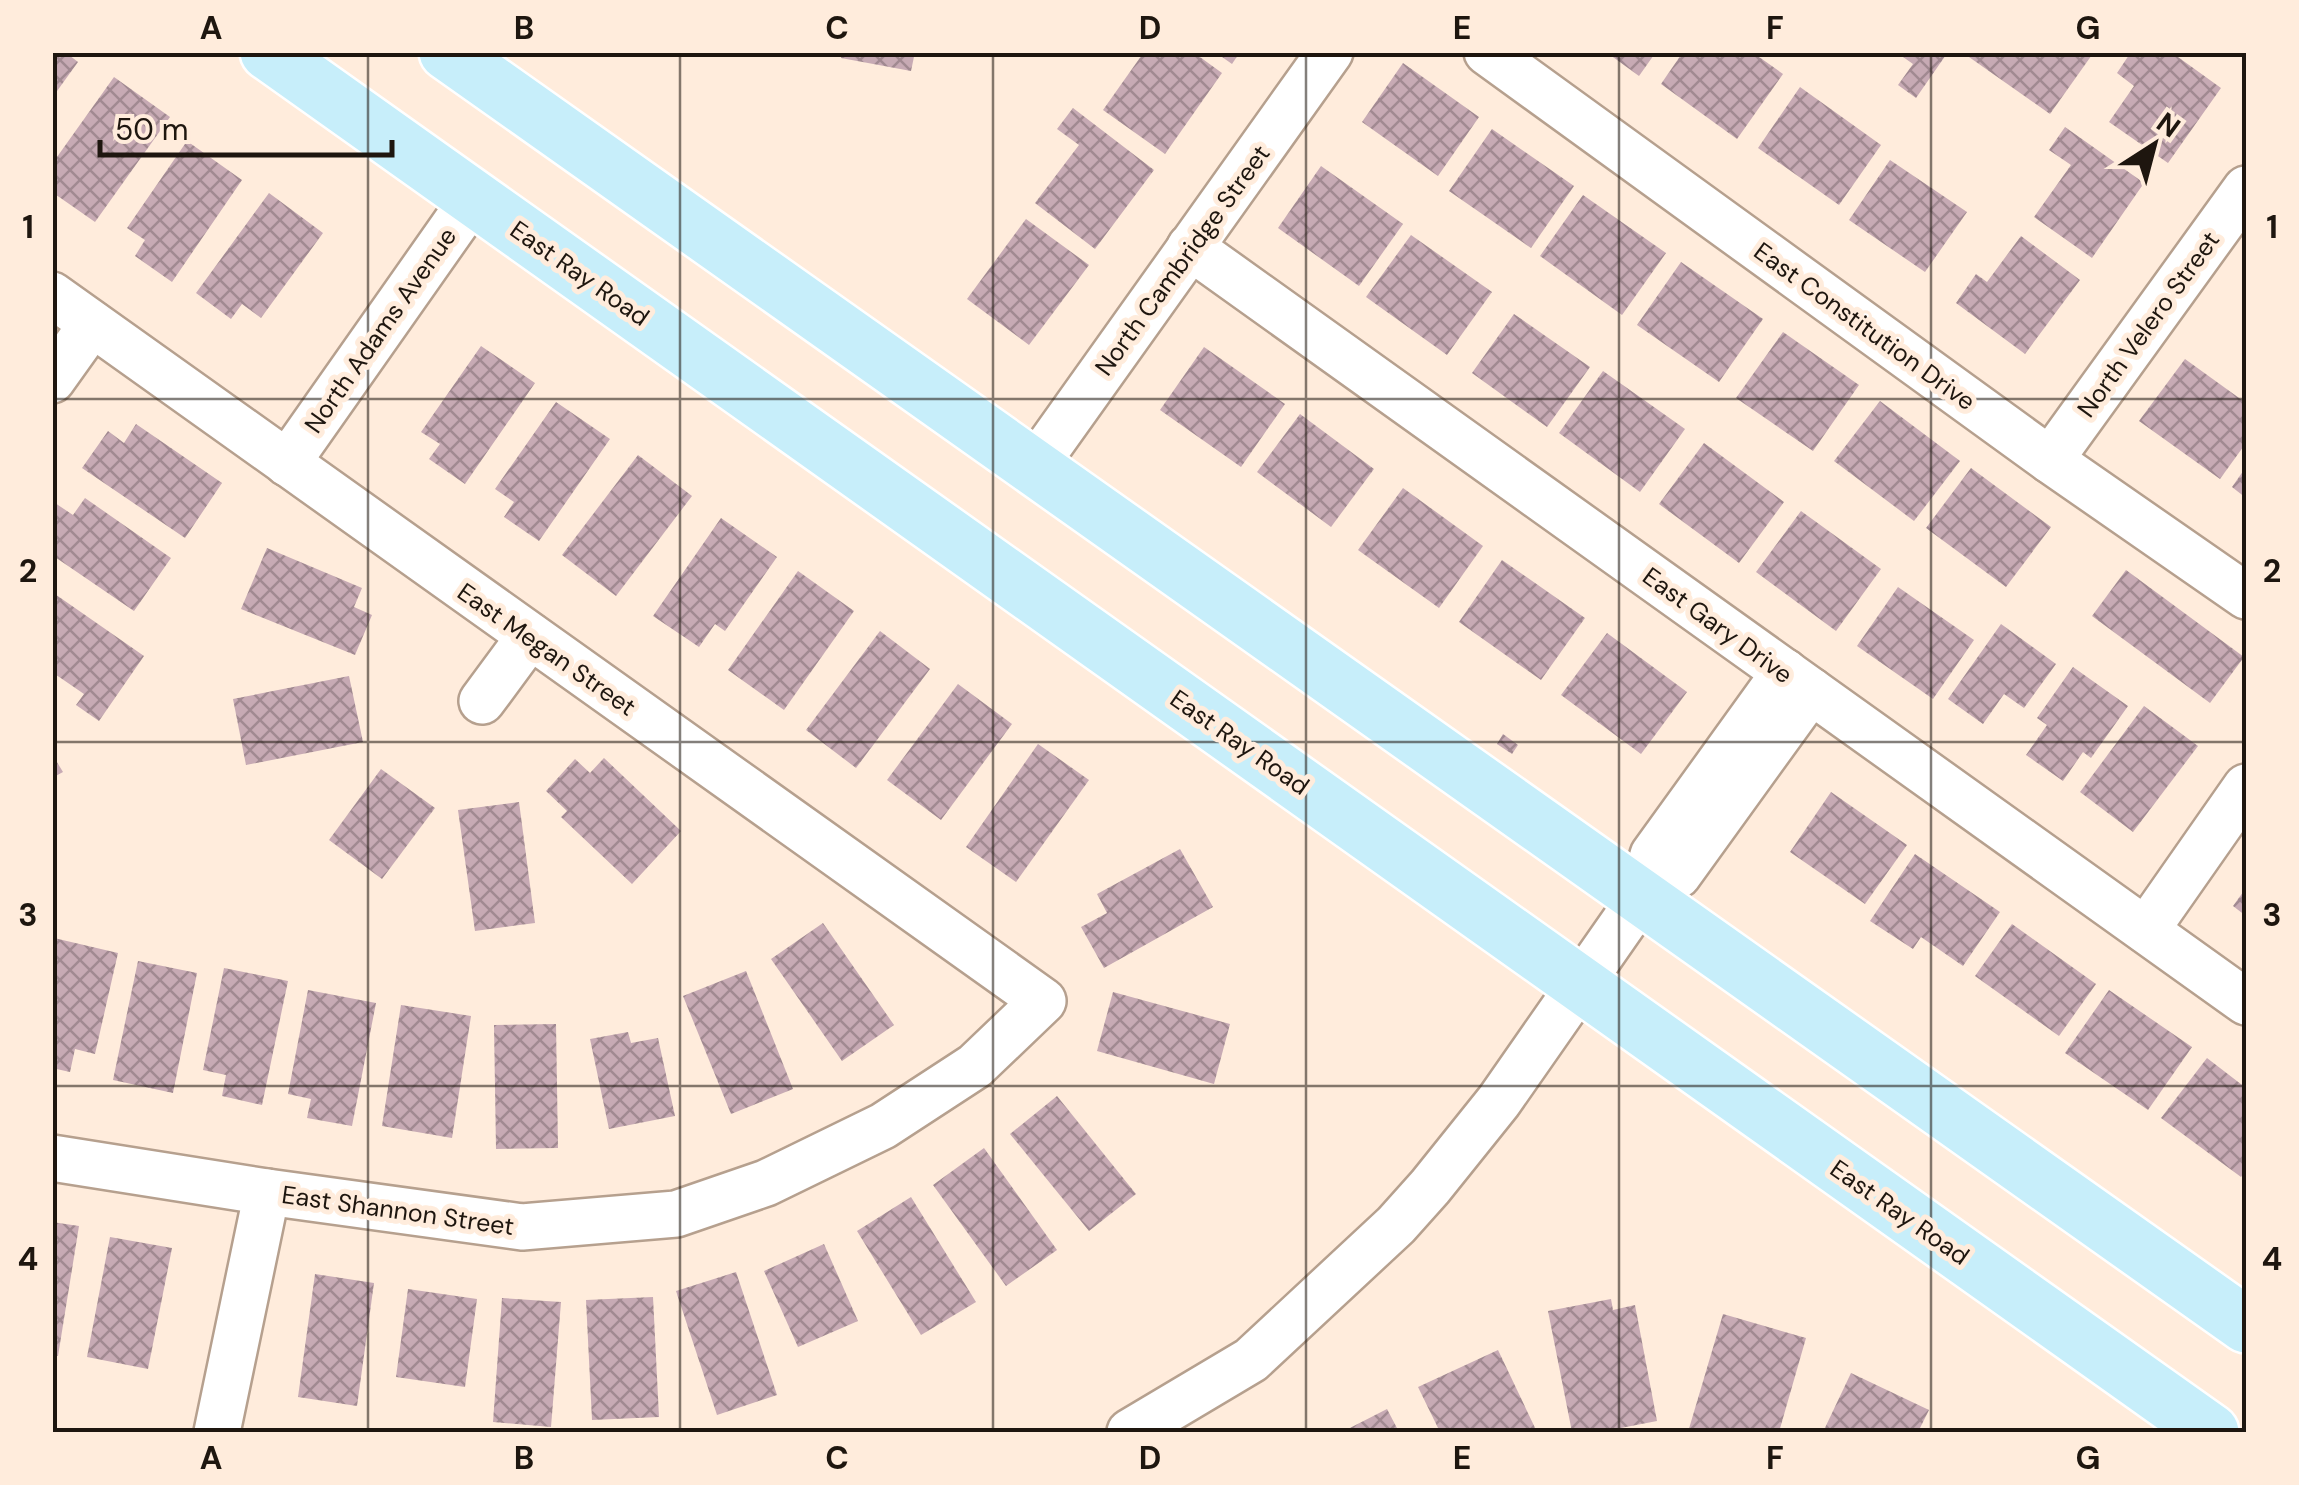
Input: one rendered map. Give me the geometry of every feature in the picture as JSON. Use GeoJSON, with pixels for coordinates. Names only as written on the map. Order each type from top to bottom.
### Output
{"type":"FeatureCollection","features":[{"type":"Feature","properties":{"kind":"main road","name":"East Ray Road"},"geometry":{"type":"LineString","coordinates":[[268,52],[2211,1432]]}},
{"type":"Feature","properties":{"kind":"main road"},"geometry":{"type":"LineString","coordinates":[[447,52],[2246,1325]]}},
{"type":"Feature","properties":{"kind":"street","name":"North Cambridge Street"},"geometry":{"type":"LineString","coordinates":[[1034,467],[1330,52]]}},
{"type":"Feature","properties":{"kind":"street","name":"East Constitution Drive"},"geometry":{"type":"LineString","coordinates":[[1487,52],[2050,460],[2246,596]]}},
{"type":"Feature","properties":{"kind":"street","name":"North Velero Street"},"geometry":{"type":"LineString","coordinates":[[2050,460],[2246,189]]}},
{"type":"Feature","properties":{"kind":"street","name":"North Adams Avenue"},"geometry":{"type":"LineString","coordinates":[[287,463],[474,197]]}},
{"type":"Feature","properties":{"kind":"street","name":"East Gary Drive"},"geometry":{"type":"LineString","coordinates":[[1190,248],[2246,1002]]}},
{"type":"Feature","properties":{"kind":"street","name":"East Megan Street"},"geometry":{"type":"LineString","coordinates":[[52,295],[1042,1001]]}},
{"type":"Feature","properties":{"kind":"street"},"geometry":{"type":"LineString","coordinates":[[52,380],[92,324]]}},
{"type":"Feature","properties":{"kind":"street"},"geometry":{"type":"LineString","coordinates":[[482,701],[530,636]]}},
{"type":"Feature","properties":{"kind":"street"},"geometry":{"type":"LineString","coordinates":[[1130,1432],[1251,1360],[1396,1225],[1430,1188],[1500,1101],[1642,896],[1678,874],[1798,682]]}},
{"type":"Feature","properties":{"kind":"street"},"geometry":{"type":"LineString","coordinates":[[2146,930],[2246,787]]}},
{"type":"Feature","properties":{"kind":"street","name":"East Shannon Street"},"geometry":{"type":"LineString","coordinates":[[52,1158],[522,1227],[676,1214],[766,1182],[883,1126],[976,1066],[1042,1001]]}},
{"type":"Feature","properties":{"kind":"street"},"geometry":{"type":"LineString","coordinates":[[216,1432],[266,1192]]}},
{"type":"Feature","properties":{"kind":"building"},"geometry":{"type":"Polygon","coordinates":[[[52,52],[65,52],[78,62],[52,98],[52,52]]]}},
{"type":"Feature","properties":{"kind":"building"},"geometry":{"type":"Polygon","coordinates":[[[842,52],[915,52],[911,71],[841,58],[842,52]]]}},
{"type":"Feature","properties":{"kind":"building"},"geometry":{"type":"Polygon","coordinates":[[[1144,52],[1193,52],[1222,73],[1165,154],[1103,110],[1144,52]]]}},
{"type":"Feature","properties":{"kind":"building"},"geometry":{"type":"Polygon","coordinates":[[[1215,52],[1240,52],[1232,64],[1215,52]]]}},
{"type":"Feature","properties":{"kind":"building"},"geometry":{"type":"Polygon","coordinates":[[[1606,52],[1656,52],[1639,76],[1606,52]]]}},
{"type":"Feature","properties":{"kind":"building"},"geometry":{"type":"Polygon","coordinates":[[[1683,52],[1752,52],[1783,74],[1737,139],[1661,84],[1683,52]]]}},
{"type":"Feature","properties":{"kind":"building"},"geometry":{"type":"Polygon","coordinates":[[[1896,52],[1948,52],[1916,98],[1898,85],[1913,64],[1896,52]]]}},
{"type":"Feature","properties":{"kind":"building"},"geometry":{"type":"Polygon","coordinates":[[[1972,52],[2094,52],[2050,114],[1969,57],[1972,52]]]}},
{"type":"Feature","properties":{"kind":"building"},"geometry":{"type":"Polygon","coordinates":[[[2131,52],[2171,52],[2221,88],[2168,163],[2109,122],[2134,86],[2117,73],[2131,52]]]}},
{"type":"Feature","properties":{"kind":"building"},"geometry":{"type":"Polygon","coordinates":[[[1403,63],[1479,117],[1438,176],[1362,122],[1403,63]]]}},
{"type":"Feature","properties":{"kind":"building"},"geometry":{"type":"Polygon","coordinates":[[[114,77],[170,117],[95,222],[52,192],[52,164],[114,77]]]}},
{"type":"Feature","properties":{"kind":"building"},"geometry":{"type":"Polygon","coordinates":[[[1800,87],[1881,145],[1839,205],[1758,148],[1800,87]]]}},
{"type":"Feature","properties":{"kind":"building"},"geometry":{"type":"Polygon","coordinates":[[[1073,108],[1154,170],[1095,249],[1035,203],[1079,145],[1057,129],[1073,108]]]}},
{"type":"Feature","properties":{"kind":"building"},"geometry":{"type":"Polygon","coordinates":[[[2065,127],[2144,183],[2092,258],[2034,217],[2071,165],[2049,150],[2065,127]]]}},
{"type":"Feature","properties":{"kind":"building"},"geometry":{"type":"Polygon","coordinates":[[[1492,129],[1574,186],[1531,248],[1449,191],[1492,129]]]}},
{"type":"Feature","properties":{"kind":"building"},"geometry":{"type":"Polygon","coordinates":[[[187,141],[242,180],[172,282],[135,256],[145,240],[127,228],[187,141]]]}},
{"type":"Feature","properties":{"kind":"building"},"geometry":{"type":"Polygon","coordinates":[[[1890,160],[1967,212],[1925,272],[1849,220],[1890,160]]]}},
{"type":"Feature","properties":{"kind":"building"},"geometry":{"type":"Polygon","coordinates":[[[1321,166],[1403,224],[1359,286],[1278,228],[1321,166]]]}},
{"type":"Feature","properties":{"kind":"building"},"geometry":{"type":"Polygon","coordinates":[[[269,193],[323,233],[261,318],[242,304],[231,319],[196,293],[269,193]]]}},
{"type":"Feature","properties":{"kind":"building"},"geometry":{"type":"Polygon","coordinates":[[[1583,195],[1666,253],[1622,315],[1540,256],[1583,195]]]}},
{"type":"Feature","properties":{"kind":"building"},"geometry":{"type":"Polygon","coordinates":[[[1026,219],[1089,265],[1029,345],[967,299],[1026,219]]]}},
{"type":"Feature","properties":{"kind":"building"},"geometry":{"type":"Polygon","coordinates":[[[1411,235],[1492,292],[1447,355],[1366,297],[1411,235]]]}},
{"type":"Feature","properties":{"kind":"building"},"geometry":{"type":"Polygon","coordinates":[[[2021,236],[2080,280],[2025,354],[1956,303],[1976,274],[1987,282],[2021,236]]]}},
{"type":"Feature","properties":{"kind":"building"},"geometry":{"type":"Polygon","coordinates":[[[1681,262],[1763,319],[1719,382],[1637,325],[1681,262]]]}},
{"type":"Feature","properties":{"kind":"building"},"geometry":{"type":"Polygon","coordinates":[[[1514,314],[1590,367],[1547,427],[1472,373],[1514,314]]]}},
{"type":"Feature","properties":{"kind":"building"},"geometry":{"type":"Polygon","coordinates":[[[1783,332],[1859,385],[1813,451],[1736,398],[1783,332]]]}},
{"type":"Feature","properties":{"kind":"building"},"geometry":{"type":"Polygon","coordinates":[[[481,346],[535,383],[465,484],[429,459],[440,444],[421,432],[481,346]]]}},
{"type":"Feature","properties":{"kind":"building"},"geometry":{"type":"Polygon","coordinates":[[[1204,347],[1285,404],[1241,467],[1160,410],[1204,347]]]}},
{"type":"Feature","properties":{"kind":"building"},"geometry":{"type":"Polygon","coordinates":[[[2185,359],[2246,403],[2246,443],[2220,479],[2139,421],[2185,359]]]}},
{"type":"Feature","properties":{"kind":"building"},"geometry":{"type":"Polygon","coordinates":[[[1603,371],[1685,429],[1640,492],[1559,433],[1603,371]]]}},
{"type":"Feature","properties":{"kind":"building"},"geometry":{"type":"Polygon","coordinates":[[[1880,401],[1960,461],[1914,521],[1834,461],[1880,401]]]}},
{"type":"Feature","properties":{"kind":"building"},"geometry":{"type":"Polygon","coordinates":[[[556,402],[610,439],[539,541],[504,517],[514,502],[495,489],[556,402]]]}},
{"type":"Feature","properties":{"kind":"building"},"geometry":{"type":"Polygon","coordinates":[[[1300,414],[1374,469],[1331,527],[1257,472],[1300,414]]]}},
{"type":"Feature","properties":{"kind":"building"},"geometry":{"type":"Polygon","coordinates":[[[136,424],[222,483],[185,538],[82,468],[108,431],[124,443],[136,424]]]}},
{"type":"Feature","properties":{"kind":"building"},"geometry":{"type":"Polygon","coordinates":[[[1704,443],[1784,502],[1739,563],[1659,504],[1704,443]]]}},
{"type":"Feature","properties":{"kind":"building"},"geometry":{"type":"Polygon","coordinates":[[[638,455],[692,496],[616,596],[562,555],[638,455]]]}},
{"type":"Feature","properties":{"kind":"building"},"geometry":{"type":"Polygon","coordinates":[[[2246,467],[2246,498],[2232,487],[2246,467]]]}},
{"type":"Feature","properties":{"kind":"building"},"geometry":{"type":"Polygon","coordinates":[[[1971,468],[2051,527],[2006,587],[1926,528],[1971,468]]]}},
{"type":"Feature","properties":{"kind":"building"},"geometry":{"type":"Polygon","coordinates":[[[1403,488],[1483,546],[1439,608],[1358,550],[1403,488]]]}},
{"type":"Feature","properties":{"kind":"building"},"geometry":{"type":"Polygon","coordinates":[[[85,498],[171,558],[134,611],[52,555],[52,506],[55,503],[73,515],[85,498]]]}},
{"type":"Feature","properties":{"kind":"building"},"geometry":{"type":"Polygon","coordinates":[[[1801,511],[1881,569],[1836,631],[1756,572],[1801,511]]]}},
{"type":"Feature","properties":{"kind":"building"},"geometry":{"type":"Polygon","coordinates":[[[721,518],[777,557],[725,631],[715,624],[699,647],[653,616],[721,518]]]}},
{"type":"Feature","properties":{"kind":"building"},"geometry":{"type":"Polygon","coordinates":[[[267,548],[362,588],[354,607],[372,615],[355,655],[241,609],[267,548]]]}},
{"type":"Feature","properties":{"kind":"building"},"geometry":{"type":"Polygon","coordinates":[[[1502,560],[1585,618],[1541,680],[1459,622],[1502,560]]]}},
{"type":"Feature","properties":{"kind":"building"},"geometry":{"type":"Polygon","coordinates":[[[2126,570],[2244,657],[2210,703],[2092,616],[2126,570]]]}},
{"type":"Feature","properties":{"kind":"building"},"geometry":{"type":"Polygon","coordinates":[[[798,571],[854,611],[784,710],[728,670],[798,571]]]}},
{"type":"Feature","properties":{"kind":"building"},"geometry":{"type":"Polygon","coordinates":[[[1898,587],[1974,640],[1933,699],[1857,646],[1898,587]]]}},
{"type":"Feature","properties":{"kind":"building"},"geometry":{"type":"Polygon","coordinates":[[[52,592],[144,656],[99,721],[76,705],[84,694],[52,672],[52,592]]]}},
{"type":"Feature","properties":{"kind":"building"},"geometry":{"type":"Polygon","coordinates":[[[2001,624],[2056,664],[2024,708],[2004,694],[1983,724],[1948,699],[2001,624]]]}},
{"type":"Feature","properties":{"kind":"building"},"geometry":{"type":"Polygon","coordinates":[[[880,631],[930,669],[856,768],[806,730],[880,631]]]}},
{"type":"Feature","properties":{"kind":"building"},"geometry":{"type":"Polygon","coordinates":[[[1607,633],[1687,692],[1641,754],[1561,695],[1607,633]]]}},
{"type":"Feature","properties":{"kind":"building"},"geometry":{"type":"Polygon","coordinates":[[[2073,667],[2128,706],[2091,758],[2083,752],[2063,781],[2026,755],[2047,725],[2037,718],[2073,667]]]}},
{"type":"Feature","properties":{"kind":"building"},"geometry":{"type":"Polygon","coordinates":[[[349,676],[363,742],[246,765],[233,699],[349,676]]]}},
{"type":"Feature","properties":{"kind":"building"},"geometry":{"type":"Polygon","coordinates":[[[958,684],[1012,724],[941,820],[887,780],[958,684]]]}},
{"type":"Feature","properties":{"kind":"building"},"geometry":{"type":"Polygon","coordinates":[[[2144,706],[2198,746],[2133,832],[2080,792],[2144,706]]]}},
{"type":"Feature","properties":{"kind":"building"},"geometry":{"type":"Polygon","coordinates":[[[1503,734],[1518,745],[1512,754],[1497,744],[1503,734]]]}},
{"type":"Feature","properties":{"kind":"building"},"geometry":{"type":"Polygon","coordinates":[[[1038,744],[1089,780],[1016,882],[966,847],[1038,744]]]}},
{"type":"Feature","properties":{"kind":"building"},"geometry":{"type":"Polygon","coordinates":[[[52,754],[63,772],[52,778],[52,754]]]}},
{"type":"Feature","properties":{"kind":"building"},"geometry":{"type":"Polygon","coordinates":[[[604,758],[681,831],[632,884],[561,817],[567,811],[546,791],[575,759],[590,773],[604,758]]]}},
{"type":"Feature","properties":{"kind":"building"},"geometry":{"type":"Polygon","coordinates":[[[381,769],[435,808],[382,879],[329,840],[381,769]]]}},
{"type":"Feature","properties":{"kind":"building"},"geometry":{"type":"Polygon","coordinates":[[[1831,792],[1907,845],[1865,904],[1790,852],[1831,792]]]}},
{"type":"Feature","properties":{"kind":"building"},"geometry":{"type":"Polygon","coordinates":[[[519,802],[535,923],[475,931],[458,810],[519,802]]]}},
{"type":"Feature","properties":{"kind":"building"},"geometry":{"type":"Polygon","coordinates":[[[1180,849],[1213,907],[1104,968],[1081,927],[1107,913],[1097,894],[1180,849]]]}},
{"type":"Feature","properties":{"kind":"building"},"geometry":{"type":"Polygon","coordinates":[[[1915,854],[2000,912],[1963,966],[1921,937],[1913,949],[1870,921],[1915,854]]]}},
{"type":"Feature","properties":{"kind":"building"},"geometry":{"type":"Polygon","coordinates":[[[2246,888],[2246,916],[2233,906],[2246,888]]]}},
{"type":"Feature","properties":{"kind":"building"},"geometry":{"type":"Polygon","coordinates":[[[823,923],[894,1025],[842,1061],[771,959],[823,923]]]}},
{"type":"Feature","properties":{"kind":"building"},"geometry":{"type":"Polygon","coordinates":[[[2012,924],[2096,984],[2059,1036],[1975,976],[2012,924]]]}},
{"type":"Feature","properties":{"kind":"building"},"geometry":{"type":"Polygon","coordinates":[[[54,938],[118,953],[95,1054],[75,1049],[70,1072],[52,1068],[54,938]]]}},
{"type":"Feature","properties":{"kind":"building"},"geometry":{"type":"Polygon","coordinates":[[[138,961],[197,973],[173,1093],[113,1080],[138,961]]]}},
{"type":"Feature","properties":{"kind":"building"},"geometry":{"type":"Polygon","coordinates":[[[224,968],[288,981],[262,1105],[222,1096],[226,1075],[203,1070],[224,968]]]}},
{"type":"Feature","properties":{"kind":"building"},"geometry":{"type":"Polygon","coordinates":[[[746,971],[793,1089],[731,1114],[683,996],[746,971]]]}},
{"type":"Feature","properties":{"kind":"building"},"geometry":{"type":"Polygon","coordinates":[[[308,990],[376,1003],[352,1126],[307,1118],[311,1099],[288,1094],[308,990]]]}},
{"type":"Feature","properties":{"kind":"building"},"geometry":{"type":"Polygon","coordinates":[[[2109,990],[2192,1047],[2148,1110],[2065,1053],[2109,990]]]}},
{"type":"Feature","properties":{"kind":"building"},"geometry":{"type":"Polygon","coordinates":[[[1113,992],[1230,1024],[1214,1084],[1097,1051],[1113,992]]]}},
{"type":"Feature","properties":{"kind":"building"},"geometry":{"type":"Polygon","coordinates":[[[401,1005],[471,1016],[452,1138],[382,1126],[401,1005]]]}},
{"type":"Feature","properties":{"kind":"building"},"geometry":{"type":"Polygon","coordinates":[[[556,1024],[558,1148],[496,1149],[494,1025],[556,1024]]]}},
{"type":"Feature","properties":{"kind":"building"},"geometry":{"type":"Polygon","coordinates":[[[628,1032],[631,1043],[658,1038],[675,1116],[609,1129],[590,1039],[628,1032]]]}},
{"type":"Feature","properties":{"kind":"building"},"geometry":{"type":"Polygon","coordinates":[[[2207,1058],[2246,1088],[2246,1170],[2241,1177],[2161,1118],[2207,1058]]]}},
{"type":"Feature","properties":{"kind":"building"},"geometry":{"type":"Polygon","coordinates":[[[1057,1096],[1136,1194],[1089,1231],[1010,1134],[1057,1096]]]}},
{"type":"Feature","properties":{"kind":"building"},"geometry":{"type":"Polygon","coordinates":[[[984,1148],[1057,1250],[1006,1286],[933,1185],[984,1148]]]}},
{"type":"Feature","properties":{"kind":"building"},"geometry":{"type":"Polygon","coordinates":[[[911,1197],[976,1302],[921,1335],[857,1231],[911,1197]]]}},
{"type":"Feature","properties":{"kind":"building"},"geometry":{"type":"Polygon","coordinates":[[[52,1222],[79,1226],[58,1356],[52,1355],[52,1222]]]}},
{"type":"Feature","properties":{"kind":"building"},"geometry":{"type":"Polygon","coordinates":[[[110,1237],[172,1248],[148,1369],[87,1357],[110,1237]]]}},
{"type":"Feature","properties":{"kind":"building"},"geometry":{"type":"Polygon","coordinates":[[[824,1244],[858,1321],[798,1347],[764,1271],[824,1244]]]}},
{"type":"Feature","properties":{"kind":"building"},"geometry":{"type":"Polygon","coordinates":[[[736,1272],[777,1395],[717,1415],[676,1291],[736,1272]]]}},
{"type":"Feature","properties":{"kind":"building"},"geometry":{"type":"Polygon","coordinates":[[[315,1274],[374,1283],[357,1406],[298,1397],[315,1274]]]}},
{"type":"Feature","properties":{"kind":"building"},"geometry":{"type":"Polygon","coordinates":[[[408,1289],[477,1299],[465,1387],[396,1377],[408,1289]]]}},
{"type":"Feature","properties":{"kind":"building"},"geometry":{"type":"Polygon","coordinates":[[[653,1297],[659,1417],[592,1420],[586,1300],[653,1297]]]}},
{"type":"Feature","properties":{"kind":"building"},"geometry":{"type":"Polygon","coordinates":[[[502,1298],[561,1302],[551,1427],[493,1422],[502,1298]]]}},
{"type":"Feature","properties":{"kind":"building"},"geometry":{"type":"Polygon","coordinates":[[[1611,1299],[1613,1310],[1635,1305],[1657,1421],[1600,1432],[1572,1432],[1548,1311],[1611,1299]]]}},
{"type":"Feature","properties":{"kind":"building"},"geometry":{"type":"Polygon","coordinates":[[[1723,1314],[1806,1338],[1779,1432],[1688,1432],[1723,1314]]]}},
{"type":"Feature","properties":{"kind":"building"},"geometry":{"type":"Polygon","coordinates":[[[1498,1350],[1537,1432],[1440,1432],[1418,1387],[1498,1350]]]}},
{"type":"Feature","properties":{"kind":"building"},"geometry":{"type":"Polygon","coordinates":[[[1851,1373],[1929,1410],[1918,1432],[1823,1432],[1851,1373]]]}},
{"type":"Feature","properties":{"kind":"building"},"geometry":{"type":"Polygon","coordinates":[[[1387,1409],[1399,1432],[1342,1432],[1387,1409]]]}}]}
